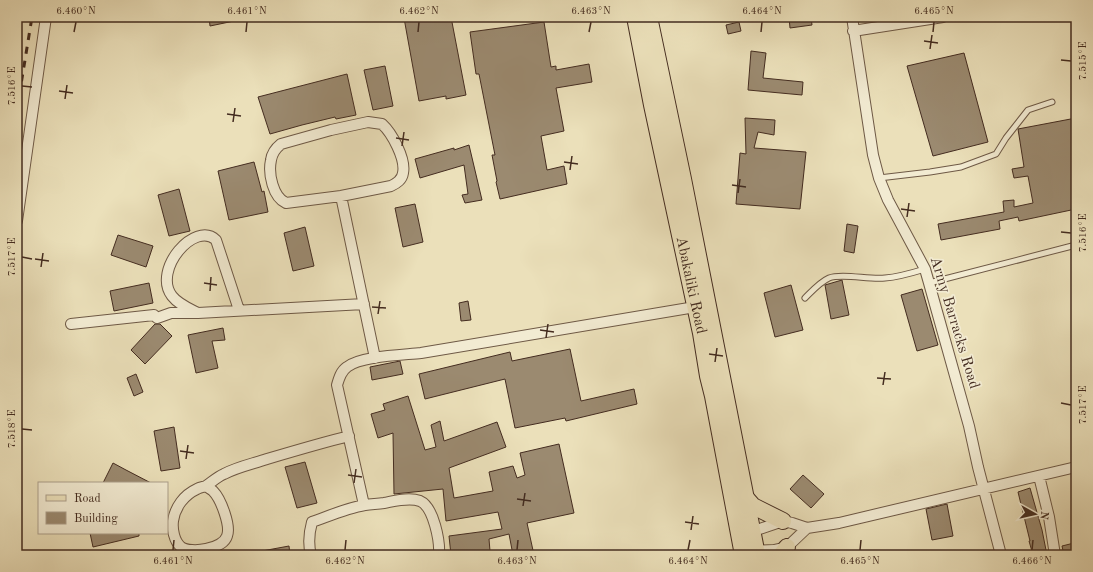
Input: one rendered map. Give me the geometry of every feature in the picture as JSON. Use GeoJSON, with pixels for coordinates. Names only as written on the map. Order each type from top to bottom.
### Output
{"type":"FeatureCollection","features":[{"type":"Feature","properties":{"kind":"main road","name":"Abakaliki Road"},"geometry":{"type":"LineString","coordinates":[[635,17],[652,105],[695,306],[750,553]]}},
{"type":"Feature","properties":{"kind":"main road","name":"Abakaliki Road"},"geometry":{"type":"LineString","coordinates":[[649,17],[684,179],[746,498],[746,533]]}},
{"type":"Feature","properties":{"kind":"main road"},"geometry":{"type":"LineString","coordinates":[[746,498],[753,506],[783,522]]}},
{"type":"Feature","properties":{"kind":"street"},"geometry":{"type":"LineString","coordinates":[[17,220],[46,17]]}},
{"type":"Feature","properties":{"kind":"street","name":"Army Barracks Road"},"geometry":{"type":"LineString","coordinates":[[852,17],[873,155],[879,178],[888,200],[925,269],[969,426],[983,488],[1001,555]]}},
{"type":"Feature","properties":{"kind":"street"},"geometry":{"type":"LineString","coordinates":[[853,31],[943,17]]}},
{"type":"Feature","properties":{"kind":"street"},"geometry":{"type":"LineString","coordinates":[[368,122],[382,124],[392,135],[399,153],[404,171],[402,176],[397,184],[391,186],[341,196],[286,203],[282,201],[274,190],[270,168],[272,155],[276,148],[281,144],[368,122]]}},
{"type":"Feature","properties":{"kind":"street"},"geometry":{"type":"LineString","coordinates":[[341,196],[375,358]]}},
{"type":"Feature","properties":{"kind":"street"},"geometry":{"type":"LineString","coordinates":[[198,313],[175,300],[167,287],[166,280],[169,266],[173,258],[194,237],[199,236],[213,237],[216,240],[239,310]]}},
{"type":"Feature","properties":{"kind":"street"},"geometry":{"type":"LineString","coordinates":[[71,324],[154,315],[157,318],[171,313],[198,313],[364,304]]}},
{"type":"Feature","properties":{"kind":"street"},"geometry":{"type":"LineString","coordinates":[[364,505],[337,385],[339,377],[348,366],[375,358],[421,353],[695,306]]}},
{"type":"Feature","properties":{"kind":"street"},"geometry":{"type":"LineString","coordinates":[[206,486],[213,490],[222,504],[228,528],[228,536],[219,544],[201,550],[191,550],[181,547],[176,541],[173,531],[176,508],[185,498],[198,488],[206,486],[236,469],[298,449],[349,436]]}},
{"type":"Feature","properties":{"kind":"street"},"geometry":{"type":"LineString","coordinates":[[746,533],[783,522],[792,523],[807,528],[839,523],[1076,467]]}},
{"type":"Feature","properties":{"kind":"street"},"geometry":{"type":"LineString","coordinates":[[1038,476],[1049,517],[1055,555]]}},
{"type":"Feature","properties":{"kind":"street"},"geometry":{"type":"LineString","coordinates":[[311,555],[309,534],[312,522],[364,505],[400,500],[421,502],[426,506],[431,515],[440,547],[439,555]]}},
{"type":"Feature","properties":{"kind":"street"},"geometry":{"type":"LineString","coordinates":[[750,553],[774,550],[783,553],[807,528]]}},
{"type":"Feature","properties":{"kind":"lane"},"geometry":{"type":"LineString","coordinates":[[879,178],[962,167],[996,154],[1006,138],[1028,110],[1052,102]]}},
{"type":"Feature","properties":{"kind":"lane"},"geometry":{"type":"LineString","coordinates":[[929,283],[1076,245]]}},
{"type":"Feature","properties":{"kind":"lane"},"geometry":{"type":"LineString","coordinates":[[805,298],[817,286],[830,278],[848,276],[870,279],[898,277],[925,269]]}},
{"type":"Feature","properties":{"kind":"building"},"geometry":{"type":"Polygon","coordinates":[[[209,17],[233,17],[234,21],[210,26],[209,17]]]}},
{"type":"Feature","properties":{"kind":"building"},"geometry":{"type":"Polygon","coordinates":[[[451,17],[466,95],[446,99],[446,96],[419,101],[404,18],[451,17]]]}},
{"type":"Feature","properties":{"kind":"building"},"geometry":{"type":"Polygon","coordinates":[[[789,17],[811,17],[812,25],[790,28],[789,17]]]}},
{"type":"Feature","properties":{"kind":"building"},"geometry":{"type":"Polygon","coordinates":[[[544,22],[551,67],[556,66],[556,70],[589,64],[592,82],[556,88],[564,131],[541,136],[547,170],[564,166],[567,184],[500,199],[492,155],[495,155],[479,74],[476,74],[470,32],[544,22]]]}},
{"type":"Feature","properties":{"kind":"building"},"geometry":{"type":"Polygon","coordinates":[[[739,22],[741,31],[728,34],[726,25],[739,22]]]}},
{"type":"Feature","properties":{"kind":"building"},"geometry":{"type":"Polygon","coordinates":[[[751,51],[766,53],[763,78],[803,82],[802,95],[748,90],[751,51]]]}},
{"type":"Feature","properties":{"kind":"building"},"geometry":{"type":"Polygon","coordinates":[[[964,53],[988,142],[933,156],[907,66],[964,53]]]}},
{"type":"Feature","properties":{"kind":"building"},"geometry":{"type":"Polygon","coordinates":[[[385,66],[393,106],[373,110],[364,70],[385,66]]]}},
{"type":"Feature","properties":{"kind":"building"},"geometry":{"type":"Polygon","coordinates":[[[347,74],[356,115],[336,119],[335,117],[270,134],[258,97],[347,74]]]}},
{"type":"Feature","properties":{"kind":"building"},"geometry":{"type":"Polygon","coordinates":[[[745,118],[775,120],[774,135],[758,132],[754,148],[806,152],[800,209],[736,204],[740,153],[746,154],[745,118]]]}},
{"type":"Feature","properties":{"kind":"building"},"geometry":{"type":"Polygon","coordinates":[[[1076,118],[1076,209],[1019,221],[1018,217],[999,221],[1000,229],[941,240],[938,224],[1004,212],[1003,201],[1014,200],[1014,207],[1033,203],[1028,176],[1014,178],[1012,169],[1024,167],[1018,129],[1076,118]]]}},
{"type":"Feature","properties":{"kind":"building"},"geometry":{"type":"Polygon","coordinates":[[[469,145],[482,200],[465,203],[462,195],[468,194],[464,165],[420,178],[415,159],[469,145]]]}},
{"type":"Feature","properties":{"kind":"building"},"geometry":{"type":"Polygon","coordinates":[[[254,162],[262,192],[264,191],[268,212],[229,220],[218,171],[254,162]]]}},
{"type":"Feature","properties":{"kind":"building"},"geometry":{"type":"Polygon","coordinates":[[[179,189],[190,231],[169,236],[158,195],[179,189]]]}},
{"type":"Feature","properties":{"kind":"building"},"geometry":{"type":"Polygon","coordinates":[[[415,204],[423,242],[403,247],[395,208],[415,204]]]}},
{"type":"Feature","properties":{"kind":"building"},"geometry":{"type":"Polygon","coordinates":[[[847,224],[858,226],[854,253],[844,251],[847,224]]]}},
{"type":"Feature","properties":{"kind":"building"},"geometry":{"type":"Polygon","coordinates":[[[305,227],[314,266],[293,271],[284,233],[305,227]]]}},
{"type":"Feature","properties":{"kind":"building"},"geometry":{"type":"Polygon","coordinates":[[[118,235],[153,246],[146,267],[111,255],[118,235]]]}},
{"type":"Feature","properties":{"kind":"building"},"geometry":{"type":"Polygon","coordinates":[[[842,280],[849,315],[831,319],[825,285],[842,280]]]}},
{"type":"Feature","properties":{"kind":"building"},"geometry":{"type":"Polygon","coordinates":[[[149,283],[153,303],[114,311],[110,291],[149,283]]]}},
{"type":"Feature","properties":{"kind":"building"},"geometry":{"type":"Polygon","coordinates":[[[791,285],[803,330],[775,337],[764,293],[791,285]]]}},
{"type":"Feature","properties":{"kind":"building"},"geometry":{"type":"Polygon","coordinates":[[[922,289],[938,345],[917,351],[901,295],[922,289]]]}},
{"type":"Feature","properties":{"kind":"building"},"geometry":{"type":"Polygon","coordinates":[[[468,301],[471,320],[461,321],[459,303],[468,301]]]}},
{"type":"Feature","properties":{"kind":"building"},"geometry":{"type":"Polygon","coordinates":[[[155,324],[160,324],[172,336],[145,364],[131,350],[155,324]]]}},
{"type":"Feature","properties":{"kind":"building"},"geometry":{"type":"Polygon","coordinates":[[[223,328],[225,340],[212,341],[218,368],[196,373],[188,335],[223,328]]]}},
{"type":"Feature","properties":{"kind":"building"},"geometry":{"type":"Polygon","coordinates":[[[570,349],[581,401],[634,389],[637,404],[566,421],[565,418],[515,428],[505,379],[425,399],[419,374],[510,352],[512,361],[570,349]]]}},
{"type":"Feature","properties":{"kind":"building"},"geometry":{"type":"Polygon","coordinates":[[[400,361],[403,374],[372,380],[370,367],[400,361]]]}},
{"type":"Feature","properties":{"kind":"building"},"geometry":{"type":"Polygon","coordinates":[[[136,374],[143,392],[134,396],[127,378],[136,374]]]}},
{"type":"Feature","properties":{"kind":"building"},"geometry":{"type":"Polygon","coordinates":[[[408,396],[425,450],[436,447],[431,425],[440,421],[444,441],[497,422],[506,447],[449,468],[454,498],[493,491],[489,472],[513,466],[517,478],[525,475],[520,453],[559,444],[574,513],[527,523],[534,555],[513,555],[509,534],[489,539],[490,551],[451,555],[449,536],[502,529],[498,512],[446,521],[443,489],[394,494],[393,433],[378,438],[371,414],[385,410],[383,404],[408,396]]]}},
{"type":"Feature","properties":{"kind":"building"},"geometry":{"type":"Polygon","coordinates":[[[174,427],[180,468],[161,471],[154,431],[174,427]]]}},
{"type":"Feature","properties":{"kind":"building"},"geometry":{"type":"Polygon","coordinates":[[[305,462],[317,503],[297,508],[285,467],[305,462]]]}},
{"type":"Feature","properties":{"kind":"building"},"geometry":{"type":"Polygon","coordinates":[[[113,463],[149,482],[104,482],[113,463]]]}},
{"type":"Feature","properties":{"kind":"building"},"geometry":{"type":"Polygon","coordinates":[[[803,475],[824,494],[811,508],[790,489],[803,475]]]}},
{"type":"Feature","properties":{"kind":"building"},"geometry":{"type":"Polygon","coordinates":[[[1030,488],[1042,530],[1047,555],[1033,555],[1029,541],[1018,492],[1030,488]]]}},
{"type":"Feature","properties":{"kind":"building"},"geometry":{"type":"Polygon","coordinates":[[[947,504],[953,536],[932,540],[926,509],[947,504]]]}},
{"type":"Feature","properties":{"kind":"building"},"geometry":{"type":"Polygon","coordinates":[[[90,534],[139,534],[139,536],[93,547],[90,534]]]}},
{"type":"Feature","properties":{"kind":"building"},"geometry":{"type":"Polygon","coordinates":[[[1074,543],[1076,555],[1064,555],[1062,546],[1074,543]]]}},
{"type":"Feature","properties":{"kind":"building"},"geometry":{"type":"Polygon","coordinates":[[[289,546],[290,555],[262,555],[262,551],[289,546]]]}},
{"type":"Feature","properties":{"kind":"railway"},"geometry":{"type":"LineString","coordinates":[[17,109],[32,17]]}}]}
